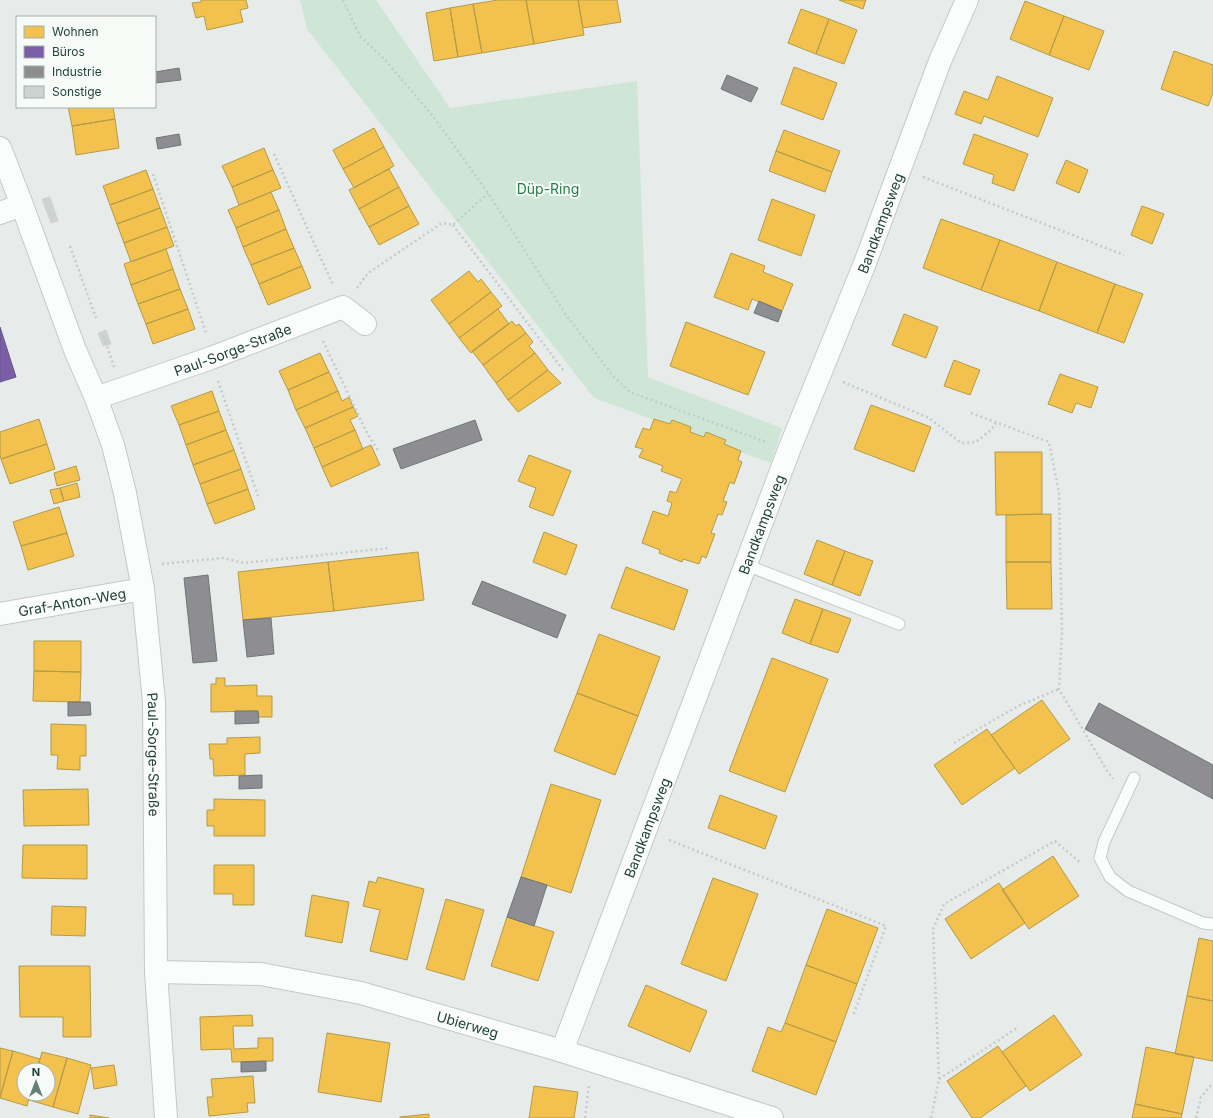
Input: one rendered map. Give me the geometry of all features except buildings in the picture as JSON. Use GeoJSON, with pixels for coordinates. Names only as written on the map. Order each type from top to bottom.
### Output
{"type":"FeatureCollection","features":[{"type":"Feature","properties":{"kind":"street","name":"Bandkampsweg"},"geometry":{"type":"LineString","coordinates":[[562,1051],[789,450],[865,263],[940,61],[967,0]]}},
{"type":"Feature","properties":{"kind":"street","name":"Paul-Sorge-Straße"},"geometry":{"type":"LineString","coordinates":[[0,148],[75,350],[96,398],[113,445],[123,486],[143,589],[154,702],[156,972],[166,1118]]}},
{"type":"Feature","properties":{"kind":"street"},"geometry":{"type":"LineString","coordinates":[[0,213],[22,205]]}},
{"type":"Feature","properties":{"kind":"street","name":"Paul-Sorge-Straße"},"geometry":{"type":"LineString","coordinates":[[96,398],[211,358],[343,307]]}},
{"type":"Feature","properties":{"kind":"street"},"geometry":{"type":"LineString","coordinates":[[343,307],[364,324]]}},
{"type":"Feature","properties":{"kind":"street","name":"Graf-Anton-Weg"},"geometry":{"type":"LineString","coordinates":[[0,614],[143,589]]}},
{"type":"Feature","properties":{"kind":"street","name":"Ubierweg"},"geometry":{"type":"LineString","coordinates":[[156,972],[261,974],[361,993],[592,1060],[772,1118]]}},
{"type":"Feature","properties":{"kind":"lane"},"geometry":{"type":"LineString","coordinates":[[746,565],[899,624]]}},
{"type":"Feature","properties":{"kind":"lane"},"geometry":{"type":"LineString","coordinates":[[1134,778],[1104,842],[1100,858],[1110,877],[1128,891],[1202,922],[1213,924]]}},
{"type":"Feature","properties":{"kind":"path"},"geometry":{"type":"LineString","coordinates":[[343,0],[360,36],[385,60],[432,115],[488,193],[566,315],[614,377],[630,392],[789,450]]}},
{"type":"Feature","properties":{"kind":"path"},"geometry":{"type":"LineString","coordinates":[[274,154],[343,307],[368,273],[442,224],[453,225],[564,371]]}},
{"type":"Feature","properties":{"kind":"path"},"geometry":{"type":"LineString","coordinates":[[901,168],[1124,255]]}},
{"type":"Feature","properties":{"kind":"path"},"geometry":{"type":"LineString","coordinates":[[153,174],[205,330],[211,358],[258,496]]}},
{"type":"Feature","properties":{"kind":"path"},"geometry":{"type":"LineString","coordinates":[[453,225],[488,193]]}},
{"type":"Feature","properties":{"kind":"path"},"geometry":{"type":"LineString","coordinates":[[70,246],[96,318]]}},
{"type":"Feature","properties":{"kind":"path"},"geometry":{"type":"LineString","coordinates":[[312,319],[368,433],[379,452]]}},
{"type":"Feature","properties":{"kind":"path"},"geometry":{"type":"LineString","coordinates":[[104,337],[107,345]]}},
{"type":"Feature","properties":{"kind":"path"},"geometry":{"type":"LineString","coordinates":[[820,373],[929,418],[961,443],[976,442],[991,430],[996,423]]}},
{"type":"Feature","properties":{"kind":"path"},"geometry":{"type":"LineString","coordinates":[[971,413],[1049,442],[1059,493],[1062,633],[1059,689],[1106,769],[1125,795]]}},
{"type":"Feature","properties":{"kind":"path"},"geometry":{"type":"LineString","coordinates":[[139,566],[223,558],[244,563],[390,548]]}},
{"type":"Feature","properties":{"kind":"path"},"geometry":{"type":"LineString","coordinates":[[954,742],[1018,706],[1059,689]]}},
{"type":"Feature","properties":{"kind":"path"},"geometry":{"type":"LineString","coordinates":[[645,831],[886,926],[853,1016]]}},
{"type":"Feature","properties":{"kind":"path"},"geometry":{"type":"LineString","coordinates":[[931,1118],[939,1079],[933,929],[944,904],[1055,841],[1083,864],[1100,858]]}},
{"type":"Feature","properties":{"kind":"path"},"geometry":{"type":"LineString","coordinates":[[939,1079],[1017,1028]]}},
{"type":"Feature","properties":{"kind":"path"},"geometry":{"type":"LineString","coordinates":[[585,1118],[592,1060]]}},
{"type":"Feature","properties":{"kind":"path"},"geometry":{"type":"LineString","coordinates":[[1196,1118],[1201,1097],[1213,1083]]}},
{"type":"Feature","properties":{"kind":"green space","name":"Düp-Ring"},"geometry":{"type":"Polygon","coordinates":[[[300,0],[376,0],[450,108],[637,81],[648,377],[782,428],[771,463],[594,398],[307,29],[300,0]]]}}]}
